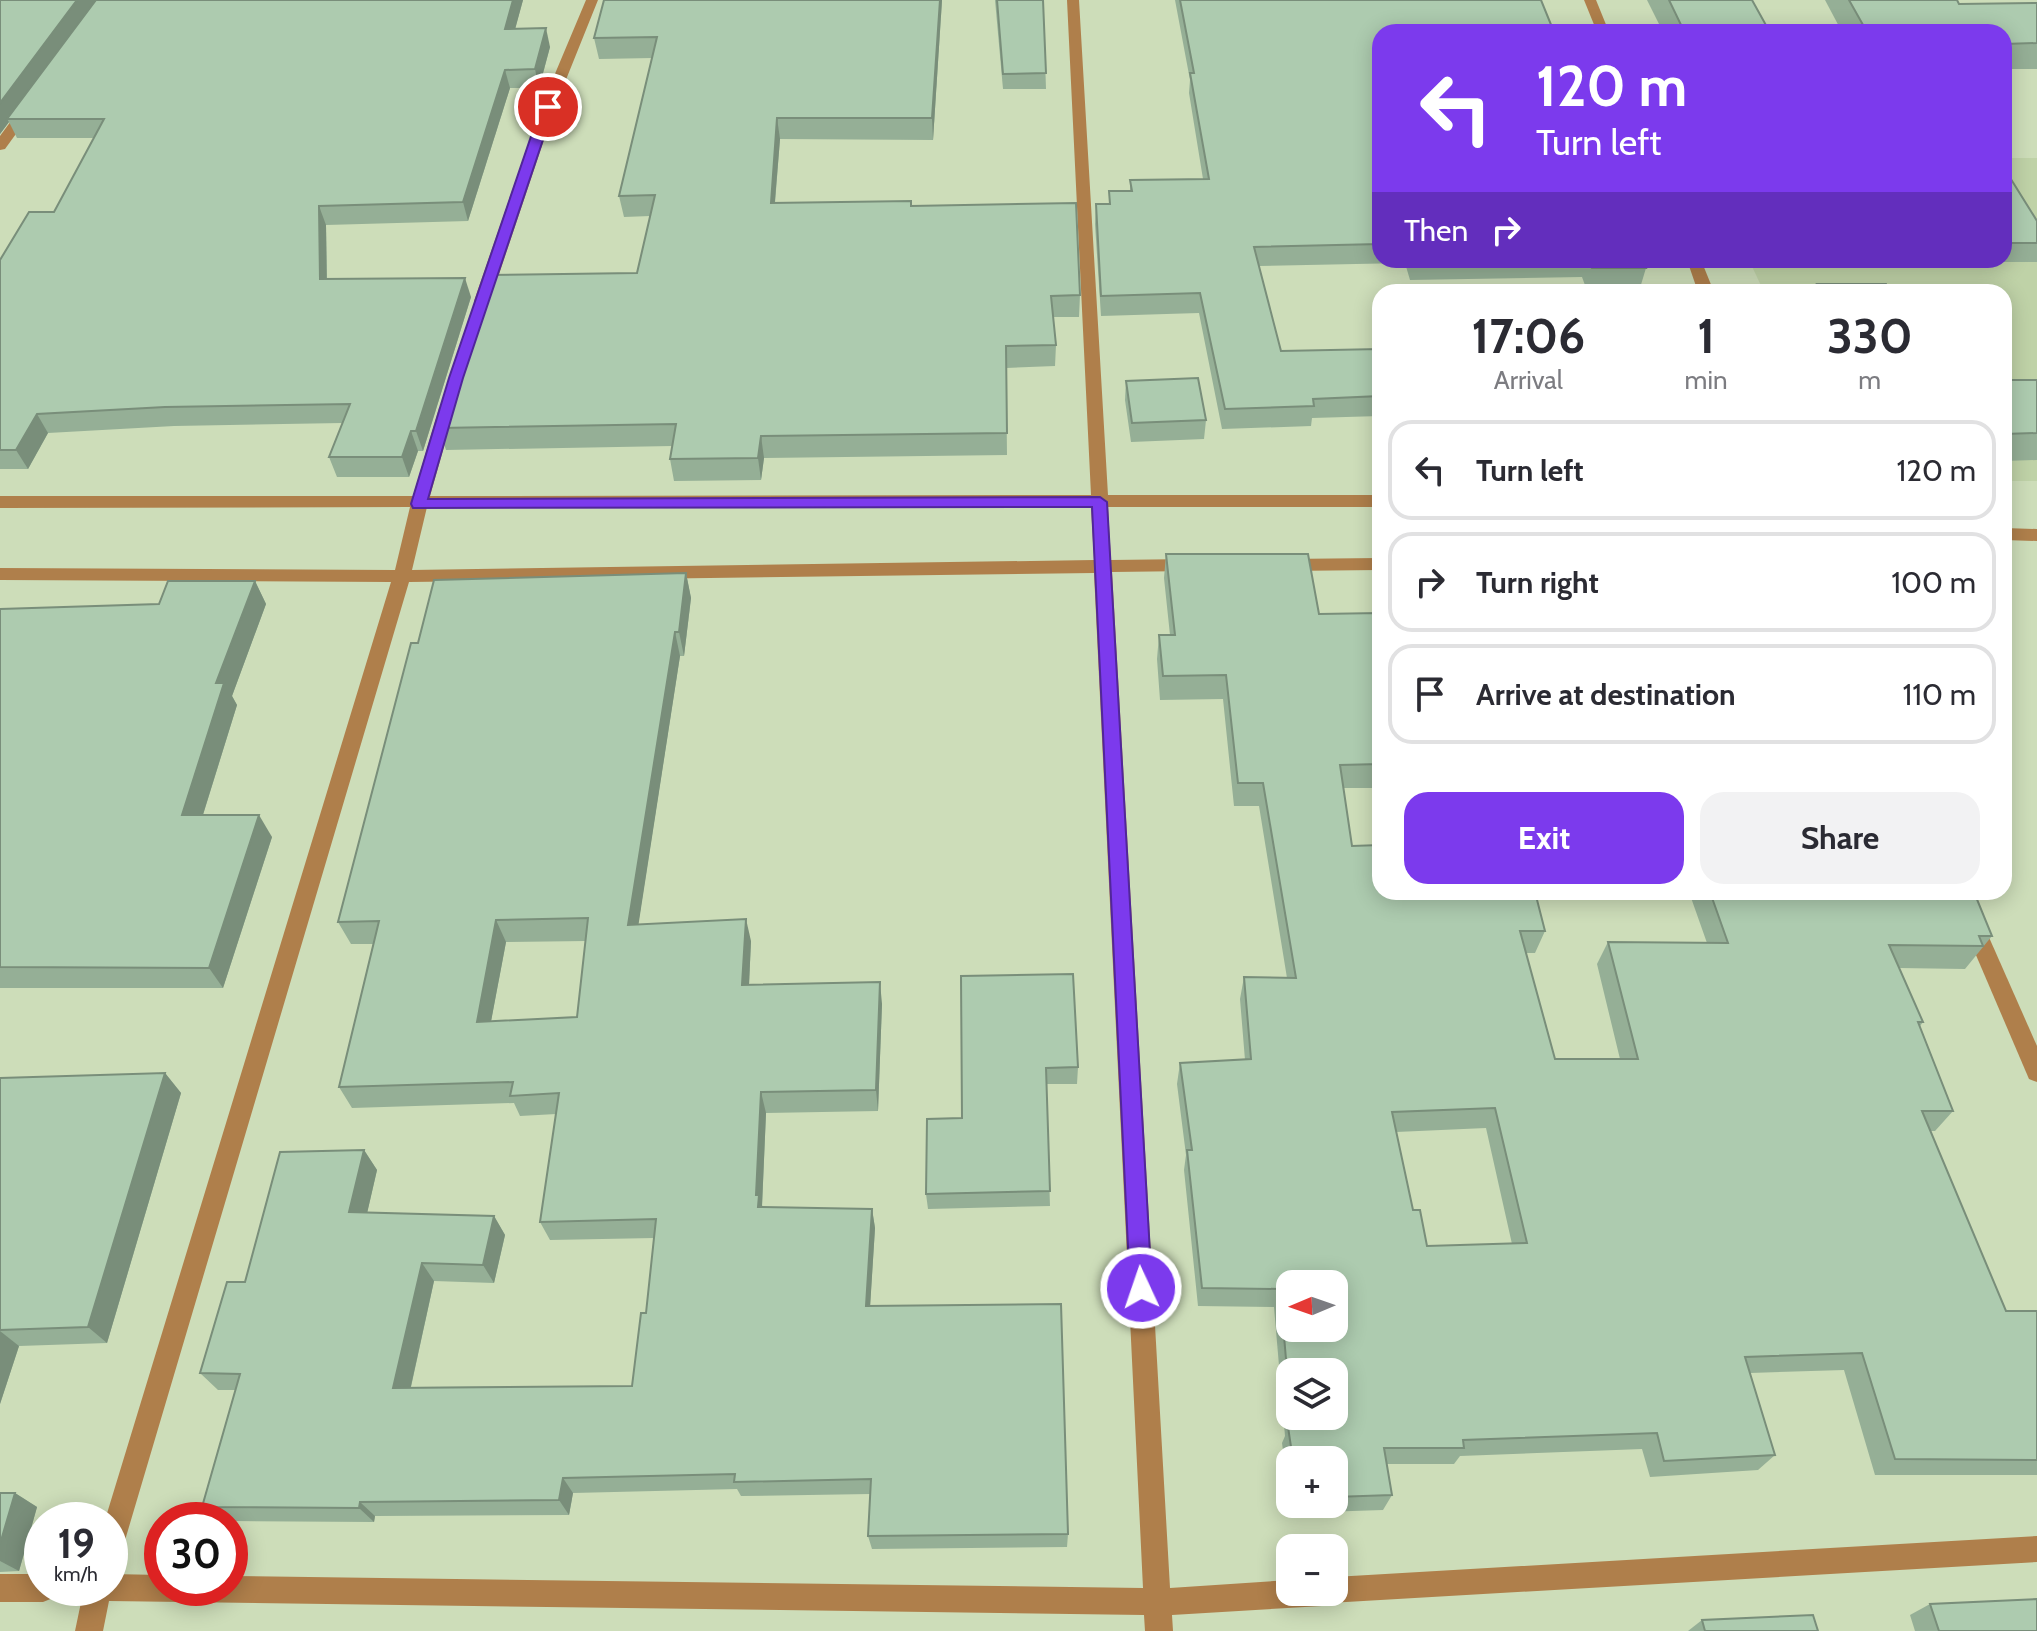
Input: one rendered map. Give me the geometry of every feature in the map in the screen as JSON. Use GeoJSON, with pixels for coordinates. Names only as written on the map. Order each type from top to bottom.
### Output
{"type":"FeatureCollection","features":[{"type":"Feature","properties":{"kind":"street"},"geometry":{"type":"LineString","coordinates":[[476,318],[548,107],[592,0]]}},
{"type":"Feature","properties":{"kind":"street"},"geometry":{"type":"LineString","coordinates":[[1073,0],[1159,1631]]}},
{"type":"Feature","properties":{"kind":"street"},"geometry":{"type":"LineString","coordinates":[[1590,0],[1600,24]]}},
{"type":"Feature","properties":{"kind":"street"},"geometry":{"type":"LineString","coordinates":[[0,146],[36,97]]}},
{"type":"Feature","properties":{"kind":"street"},"geometry":{"type":"LineString","coordinates":[[124,1502],[402,576],[452,391]]}},
{"type":"Feature","properties":{"kind":"street"},"geometry":{"type":"LineString","coordinates":[[0,502],[1372,501]]}},
{"type":"Feature","properties":{"kind":"street"},"geometry":{"type":"LineString","coordinates":[[2012,534],[2037,535]]}},
{"type":"Feature","properties":{"kind":"street"},"geometry":{"type":"LineString","coordinates":[[1272,565],[1372,564]]}},
{"type":"Feature","properties":{"kind":"street"},"geometry":{"type":"LineString","coordinates":[[0,574],[402,576],[1211,565]]}},
{"type":"Feature","properties":{"kind":"street"},"geometry":{"type":"LineString","coordinates":[[1962,900],[2037,1072]]}},
{"type":"Feature","properties":{"kind":"street"},"geometry":{"type":"LineString","coordinates":[[1348,1590],[2037,1549]]}},
{"type":"Feature","properties":{"kind":"street"},"geometry":{"type":"LineString","coordinates":[[0,1588],[24,1588]]}},
{"type":"Feature","properties":{"kind":"street"},"geometry":{"type":"LineString","coordinates":[[128,1588],[1158,1602],[1276,1595]]}},
{"type":"Feature","properties":{"kind":"street"},"geometry":{"type":"LineString","coordinates":[[89,1631],[94,1606]]}},
{"type":"Feature","properties":{"kind":"shaded area"},"geometry":{"type":"Polygon","coordinates":[[[2012,158],[2037,158],[2037,481],[2012,481],[2012,284],[1760,284],[1753,268],[2012,268],[2012,158]]]}},
{"type":"Feature","properties":{"kind":"building"},"geometry":{"type":"Polygon","coordinates":[[[0,0],[77,0],[0,103],[0,0]]]}},
{"type":"Feature","properties":{"kind":"building"},"geometry":{"type":"Polygon","coordinates":[[[96,0],[513,0],[505,29],[546,28],[535,69],[505,70],[463,202],[319,206],[320,279],[465,278],[416,431],[411,431],[402,457],[329,457],[350,404],[165,407],[37,414],[16,450],[0,450],[0,260],[29,212],[54,212],[104,119],[7,119],[96,0]]]}},
{"type":"Feature","properties":{"kind":"building"},"geometry":{"type":"Polygon","coordinates":[[[604,0],[940,0],[932,118],[777,118],[771,203],[911,201],[911,206],[1076,203],[1080,295],[1051,296],[1056,345],[1006,346],[1007,433],[761,436],[758,458],[670,459],[676,424],[439,428],[487,275],[637,273],[655,195],[619,196],[657,37],[594,38],[604,0]]]}},
{"type":"Feature","properties":{"kind":"building"},"geometry":{"type":"Polygon","coordinates":[[[997,0],[1043,0],[1046,73],[1003,74],[997,0]]]}},
{"type":"Feature","properties":{"kind":"building"},"geometry":{"type":"Polygon","coordinates":[[[1180,0],[1541,0],[1551,24],[1372,24],[1372,244],[1254,247],[1281,351],[1372,349],[1372,396],[1313,399],[1314,406],[1225,409],[1200,293],[1101,296],[1096,204],[1110,204],[1109,191],[1132,191],[1130,180],[1209,179],[1190,73],[1194,73],[1180,0]]]}},
{"type":"Feature","properties":{"kind":"building"},"geometry":{"type":"Polygon","coordinates":[[[1669,0],[1752,0],[1765,24],[1681,24],[1669,0]]]}},
{"type":"Feature","properties":{"kind":"building"},"geometry":{"type":"Polygon","coordinates":[[[1849,0],[2037,3],[2037,43],[2012,44],[2012,24],[1862,24],[1849,0]]]}},
{"type":"Feature","properties":{"kind":"building"},"geometry":{"type":"Polygon","coordinates":[[[2012,181],[2037,221],[2037,243],[2012,243],[2012,181]]]}},
{"type":"Feature","properties":{"kind":"building"},"geometry":{"type":"Polygon","coordinates":[[[1198,378],[1206,420],[1132,423],[1126,381],[1198,378]]]}},
{"type":"Feature","properties":{"kind":"building"},"geometry":{"type":"Polygon","coordinates":[[[2012,380],[2037,380],[2037,433],[2012,434],[2012,380]]]}},
{"type":"Feature","properties":{"kind":"building"},"geometry":{"type":"Polygon","coordinates":[[[1166,554],[1308,554],[1319,614],[1372,613],[1372,764],[1340,765],[1352,846],[1372,845],[1372,900],[1537,900],[1545,931],[1520,931],[1555,1059],[1638,1059],[1608,942],[1728,943],[1713,900],[1977,900],[1992,936],[1979,936],[1983,946],[1889,945],[1923,1022],[1918,1022],[1953,1111],[1922,1111],[2006,1311],[2037,1311],[2037,1460],[1895,1459],[1862,1353],[1745,1357],[1775,1455],[1664,1461],[1657,1433],[1463,1440],[1464,1448],[1384,1448],[1392,1495],[1348,1497],[1348,1446],[1291,1446],[1288,1430],[1348,1430],[1348,1358],[1286,1358],[1285,1342],[1348,1342],[1348,1270],[1276,1270],[1276,1289],[1202,1288],[1187,1150],[1192,1150],[1180,1063],[1251,1059],[1244,977],[1296,978],[1263,783],[1238,783],[1226,675],[1163,676],[1159,635],[1175,635],[1166,554]],[[1495,1108],[1392,1112],[1413,1210],[1420,1210],[1427,1246],[1527,1243],[1495,1108]]]}},
{"type":"Feature","properties":{"kind":"building"},"geometry":{"type":"Polygon","coordinates":[[[686,573],[679,632],[675,632],[628,925],[746,919],[742,985],[880,982],[876,1090],[761,1092],[758,1207],[872,1209],[866,1306],[1061,1304],[1068,1534],[868,1536],[871,1479],[734,1482],[735,1474],[563,1478],[559,1500],[360,1502],[359,1508],[248,1507],[248,1502],[203,1502],[240,1374],[200,1373],[227,1282],[245,1282],[280,1152],[364,1150],[349,1212],[494,1216],[483,1265],[422,1263],[393,1388],[632,1386],[641,1313],[646,1313],[656,1219],[540,1222],[559,1093],[510,1096],[513,1082],[339,1087],[379,921],[338,922],[411,643],[418,643],[434,580],[686,573]],[[588,918],[496,920],[477,1022],[577,1017],[588,918]]]}},
{"type":"Feature","properties":{"kind":"building"},"geometry":{"type":"Polygon","coordinates":[[[168,581],[255,581],[216,683],[224,683],[182,815],[259,815],[209,968],[0,967],[0,609],[159,604],[168,581]]]}},
{"type":"Feature","properties":{"kind":"building"},"geometry":{"type":"Polygon","coordinates":[[[1073,974],[1078,1067],[1046,1068],[1050,1191],[926,1194],[927,1119],[962,1118],[961,976],[1073,974]]]}},
{"type":"Feature","properties":{"kind":"building"},"geometry":{"type":"Polygon","coordinates":[[[165,1073],[88,1327],[0,1330],[0,1078],[165,1073]]]}},
{"type":"Feature","properties":{"kind":"building"},"geometry":{"type":"Polygon","coordinates":[[[0,1493],[15,1493],[0,1544],[0,1493]]]}},
{"type":"Feature","properties":{"kind":"building"},"geometry":{"type":"Polygon","coordinates":[[[2037,1599],[2037,1631],[1939,1631],[1930,1604],[2037,1599]]]}},
{"type":"Feature","properties":{"kind":"building"},"geometry":{"type":"Polygon","coordinates":[[[1813,1615],[1818,1631],[1705,1631],[1702,1620],[1813,1615]]]}},
{"type":"Feature","properties":{"kind":"route"},"geometry":{"type":"LineString","coordinates":[[548,107],[456,378],[419,504],[1100,502],[1141,1288]]}}]}
